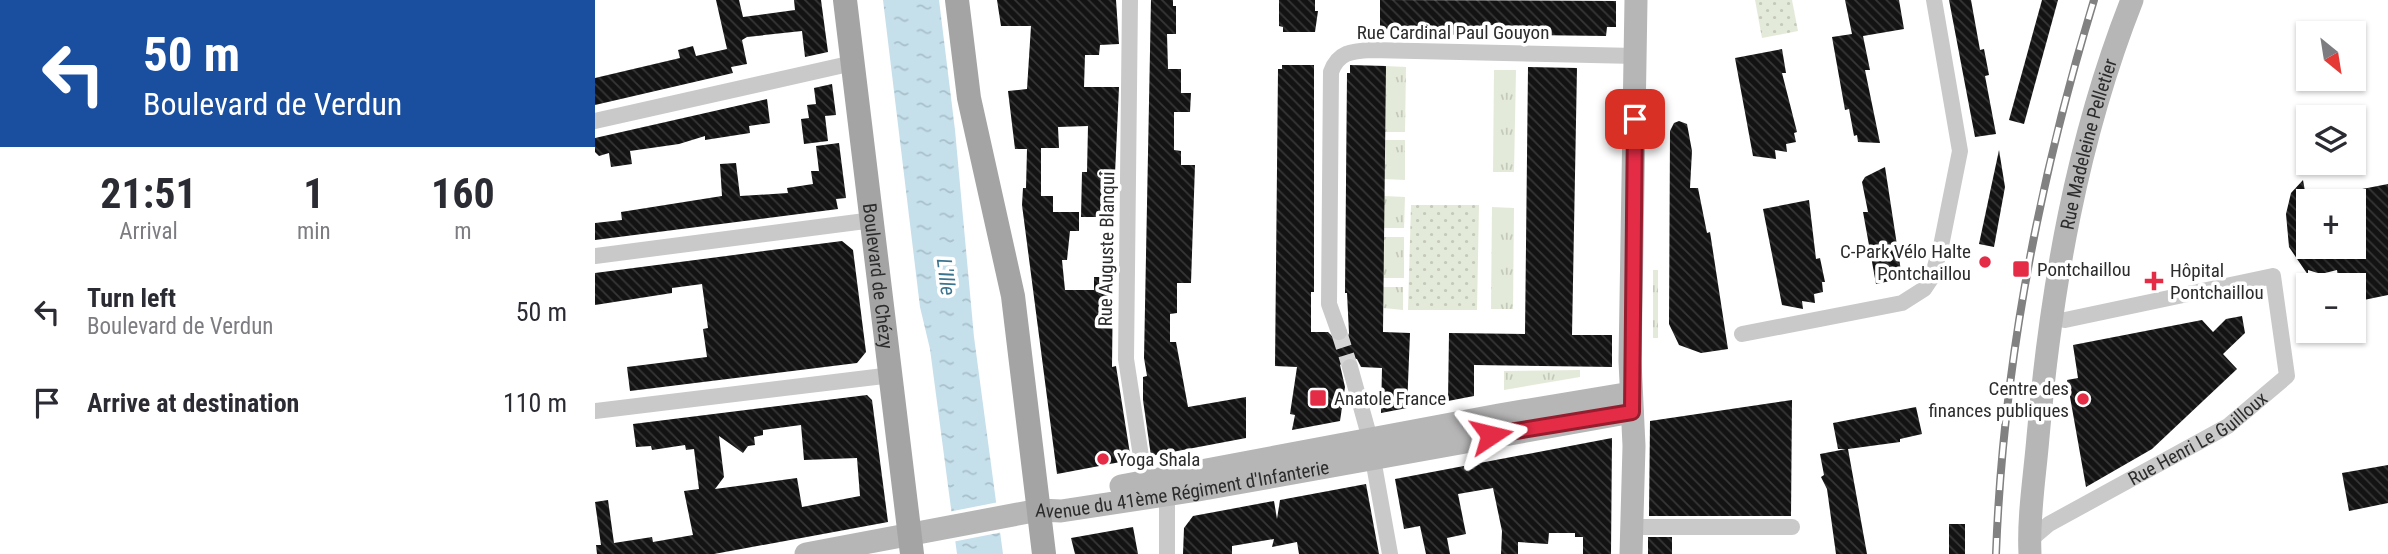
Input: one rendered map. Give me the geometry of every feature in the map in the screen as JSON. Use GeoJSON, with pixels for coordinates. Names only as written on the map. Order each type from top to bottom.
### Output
{"type":"FeatureCollection","features":[{"type":"Feature","properties":{"kind":"main road","name":"Boulevard de Chézy"},"geometry":{"type":"LineString","coordinates":[[845,0],[892,375],[919,539]]}},
{"type":"Feature","properties":{"kind":"main road"},"geometry":{"type":"LineString","coordinates":[[957,0],[969,98],[1013,296],[1031,512],[1044,554]]}},
{"type":"Feature","properties":{"kind":"street","name":"Rue Auguste Blanqui"},"geometry":{"type":"LineString","coordinates":[[1130,0],[1126,359],[1157,488],[1167,554]]}},
{"type":"Feature","properties":{"kind":"street"},"geometry":{"type":"LineString","coordinates":[[1631,554],[1636,0]]}},
{"type":"Feature","properties":{"kind":"street"},"geometry":{"type":"LineString","coordinates":[[1742,334],[1902,303],[1917,295],[1929,282],[1941,246],[1960,151],[1934,0]]}},
{"type":"Feature","properties":{"kind":"street","name":"Rue Madeleine Pelletier"},"geometry":{"type":"LineString","coordinates":[[2029,548],[2044,375],[2059,274],[2092,115],[2132,0]]}},
{"type":"Feature","properties":{"kind":"street","name":"Rue Cardinal Paul Gouyon"},"geometry":{"type":"LineString","coordinates":[[1339,332],[1329,303],[1331,72],[1335,61],[1345,53],[1371,50],[1636,56]]}},
{"type":"Feature","properties":{"kind":"street"},"geometry":{"type":"LineString","coordinates":[[595,121],[853,63]]}},
{"type":"Feature","properties":{"kind":"street"},"geometry":{"type":"LineString","coordinates":[[595,256],[873,220]]}},
{"type":"Feature","properties":{"kind":"street","name":"Rue Henri Le Guilloux"},"geometry":{"type":"LineString","coordinates":[[2029,548],[2049,524],[2228,426],[2287,376],[2273,276],[2065,320]]}},
{"type":"Feature","properties":{"kind":"street"},"geometry":{"type":"LineString","coordinates":[[1350,367],[1371,449],[1390,554]]}},
{"type":"Feature","properties":{"kind":"street"},"geometry":{"type":"LineString","coordinates":[[595,411],[892,375]]}},
{"type":"Feature","properties":{"kind":"street","name":"Avenue du 41ème Régiment d'Infanterie"},"geometry":{"type":"LineString","coordinates":[[806,554],[919,539],[1031,512],[1061,511],[1157,488],[1631,403]]}},
{"type":"Feature","properties":{"kind":"street"},"geometry":{"type":"LineString","coordinates":[[1631,527],[1792,527]]}},
{"type":"Feature","properties":{"kind":"green space"},"geometry":{"type":"Polygon","coordinates":[[[1755,0],[1792,0],[1798,31],[1762,38],[1755,0]]]}},
{"type":"Feature","properties":{"kind":"green space"},"geometry":{"type":"Polygon","coordinates":[[[1386,66],[1406,67],[1405,132],[1385,132],[1386,66]]]}},
{"type":"Feature","properties":{"kind":"green space"},"geometry":{"type":"Polygon","coordinates":[[[1494,70],[1516,70],[1514,172],[1493,172],[1494,70]]]}},
{"type":"Feature","properties":{"kind":"green space"},"geometry":{"type":"Polygon","coordinates":[[[1385,140],[1405,140],[1405,180],[1384,179],[1385,140]]]}},
{"type":"Feature","properties":{"kind":"green space"},"geometry":{"type":"Polygon","coordinates":[[[1384,196],[1405,197],[1404,228],[1384,228],[1384,196]]]}},
{"type":"Feature","properties":{"kind":"green space"},"geometry":{"type":"Polygon","coordinates":[[[1411,205],[1479,205],[1477,310],[1408,310],[1411,205]]]}},
{"type":"Feature","properties":{"kind":"green space"},"geometry":{"type":"Polygon","coordinates":[[[1492,207],[1514,208],[1513,309],[1491,309],[1492,207]]]}},
{"type":"Feature","properties":{"kind":"green space"},"geometry":{"type":"Polygon","coordinates":[[[1384,237],[1404,237],[1404,278],[1383,278],[1384,237]]]}},
{"type":"Feature","properties":{"kind":"green space"},"geometry":{"type":"Polygon","coordinates":[[[1653,270],[1658,270],[1658,338],[1653,338],[1653,270]]]}},
{"type":"Feature","properties":{"kind":"green space"},"geometry":{"type":"Polygon","coordinates":[[[1383,287],[1403,287],[1403,310],[1383,308],[1383,287]]]}},
{"type":"Feature","properties":{"kind":"green space"},"geometry":{"type":"Polygon","coordinates":[[[1580,370],[1580,377],[1504,390],[1504,371],[1580,370]]]}},
{"type":"Feature","properties":{"kind":"water","name":"L'Ille"},"geometry":{"type":"Polygon","coordinates":[[[883,0],[939,0],[955,130],[974,337],[1003,554],[957,554],[930,349],[920,307],[883,0]]]}},
{"type":"Feature","properties":{"kind":"pier"},"geometry":{"type":"Polygon","coordinates":[[[999,502],[1003,532],[952,542],[948,512],[999,502]]]}},
{"type":"Feature","properties":{"kind":"building"},"geometry":{"type":"Polygon","coordinates":[[[716,0],[739,0],[743,17],[795,10],[794,0],[821,0],[828,52],[805,57],[802,31],[747,37],[742,40],[747,64],[731,67],[733,73],[595,105],[595,78],[680,58],[678,50],[693,46],[696,56],[727,49],[716,0]]]}},
{"type":"Feature","properties":{"kind":"building"},"geometry":{"type":"Polygon","coordinates":[[[997,0],[1116,0],[1119,44],[1100,45],[1099,55],[1085,55],[1084,87],[1119,87],[1113,217],[1081,217],[1082,172],[1087,172],[1088,126],[1058,127],[1059,148],[1041,148],[1041,196],[1053,196],[1053,212],[1079,212],[1079,231],[1070,231],[1067,260],[1062,260],[1065,290],[1094,290],[1094,277],[1113,277],[1112,367],[1116,366],[1131,460],[1057,474],[1022,205],[1023,188],[1026,188],[1027,149],[1015,149],[1008,91],[1027,89],[1031,26],[1001,26],[997,0]]]}},
{"type":"Feature","properties":{"kind":"building"},"geometry":{"type":"Polygon","coordinates":[[[1151,0],[1173,0],[1173,6],[1176,6],[1176,34],[1167,34],[1168,69],[1181,69],[1181,93],[1191,93],[1190,112],[1174,112],[1174,150],[1181,151],[1181,165],[1195,165],[1191,283],[1177,283],[1177,313],[1170,314],[1170,342],[1176,342],[1188,407],[1246,397],[1246,438],[1151,456],[1143,400],[1143,377],[1147,376],[1144,358],[1151,0]]]}},
{"type":"Feature","properties":{"kind":"building"},"geometry":{"type":"Polygon","coordinates":[[[1279,0],[1315,0],[1315,11],[1318,11],[1315,32],[1283,32],[1283,27],[1279,26],[1279,0]]]}},
{"type":"Feature","properties":{"kind":"building"},"geometry":{"type":"Polygon","coordinates":[[[1380,0],[1616,1],[1616,27],[1607,27],[1606,36],[1529,35],[1529,26],[1487,25],[1487,35],[1380,34],[1380,0]]]}},
{"type":"Feature","properties":{"kind":"building"},"geometry":{"type":"Polygon","coordinates":[[[1845,0],[1899,0],[1904,29],[1863,36],[1870,70],[1865,70],[1880,143],[1858,142],[1857,135],[1854,136],[1849,109],[1845,110],[1832,37],[1852,34],[1845,0]]]}},
{"type":"Feature","properties":{"kind":"building"},"geometry":{"type":"Polygon","coordinates":[[[1949,0],[1971,0],[1980,50],[1984,49],[1989,75],[1985,76],[1996,134],[1975,137],[1949,0]]]}},
{"type":"Feature","properties":{"kind":"building"},"geometry":{"type":"Polygon","coordinates":[[[2042,0],[2058,0],[2024,124],[2009,120],[2042,0]]]}},
{"type":"Feature","properties":{"kind":"building"},"geometry":{"type":"Polygon","coordinates":[[[1782,49],[1786,73],[1782,73],[1797,132],[1794,133],[1796,142],[1786,144],[1787,152],[1775,150],[1776,159],[1753,156],[1735,58],[1782,49]]]}},
{"type":"Feature","properties":{"kind":"building"},"geometry":{"type":"Polygon","coordinates":[[[1282,65],[1314,65],[1314,292],[1311,292],[1311,332],[1328,332],[1338,342],[1347,339],[1349,333],[1345,293],[1347,73],[1350,73],[1350,65],[1386,66],[1383,332],[1410,333],[1407,408],[1381,413],[1382,368],[1361,367],[1357,359],[1348,357],[1340,365],[1345,387],[1340,421],[1292,430],[1295,415],[1290,414],[1297,367],[1275,366],[1278,69],[1282,69],[1282,65]]]}},
{"type":"Feature","properties":{"kind":"building"},"geometry":{"type":"Polygon","coordinates":[[[1528,67],[1577,68],[1572,335],[1612,335],[1612,367],[1474,365],[1474,396],[1448,401],[1449,333],[1525,334],[1528,67]]]}},
{"type":"Feature","properties":{"kind":"building"},"geometry":{"type":"Polygon","coordinates":[[[832,84],[836,115],[825,116],[828,141],[804,144],[801,119],[809,118],[807,105],[816,104],[814,88],[832,84]]]}},
{"type":"Feature","properties":{"kind":"building"},"geometry":{"type":"Polygon","coordinates":[[[767,99],[770,123],[749,126],[750,133],[705,140],[705,136],[679,144],[630,151],[632,164],[611,167],[609,153],[599,156],[595,152],[595,138],[767,99]]]}},
{"type":"Feature","properties":{"kind":"building"},"geometry":{"type":"Polygon","coordinates":[[[1679,121],[1687,124],[1692,151],[1690,188],[1698,188],[1707,233],[1710,232],[1728,349],[1701,353],[1679,345],[1669,324],[1670,131],[1674,123],[1679,121]]]}},
{"type":"Feature","properties":{"kind":"building"},"geometry":{"type":"Polygon","coordinates":[[[839,143],[846,198],[836,199],[838,209],[595,240],[595,223],[622,220],[621,212],[722,196],[720,164],[736,163],[740,196],[788,193],[787,188],[813,184],[811,171],[819,171],[816,146],[839,143]]]}},
{"type":"Feature","properties":{"kind":"building"},"geometry":{"type":"Polygon","coordinates":[[[1999,150],[2005,187],[1994,247],[1979,244],[1999,150]]]}},
{"type":"Feature","properties":{"kind":"building"},"geometry":{"type":"Polygon","coordinates":[[[1885,167],[1901,271],[1894,272],[1895,280],[1876,284],[1863,212],[1868,212],[1862,182],[1865,177],[1885,167]]]}},
{"type":"Feature","properties":{"kind":"building"},"geometry":{"type":"Polygon","coordinates":[[[2303,180],[2305,189],[2296,189],[2296,257],[2289,247],[2286,214],[2291,193],[2303,180]]]}},
{"type":"Feature","properties":{"kind":"building"},"geometry":{"type":"Polygon","coordinates":[[[2388,184],[2388,295],[2366,300],[2366,273],[2337,273],[2337,270],[2318,273],[2308,270],[2307,273],[2297,259],[2366,259],[2366,189],[2362,189],[2388,184]]]}},
{"type":"Feature","properties":{"kind":"building"},"geometry":{"type":"Polygon","coordinates":[[[1809,200],[1816,259],[1820,258],[1825,282],[1822,282],[1823,292],[1814,294],[1815,303],[1802,301],[1803,309],[1782,305],[1763,209],[1809,200]]]}},
{"type":"Feature","properties":{"kind":"building"},"geometry":{"type":"Polygon","coordinates":[[[842,241],[853,250],[866,352],[857,363],[630,391],[627,367],[707,357],[703,329],[708,328],[702,284],[672,288],[672,293],[595,305],[595,273],[842,241]]]}},
{"type":"Feature","properties":{"kind":"building"},"geometry":{"type":"Polygon","coordinates":[[[2242,316],[2245,333],[2223,354],[2237,369],[2152,449],[2086,487],[2067,380],[2078,378],[2073,345],[2202,320],[2213,332],[2226,319],[2242,316]]]}},
{"type":"Feature","properties":{"kind":"building"},"geometry":{"type":"Polygon","coordinates":[[[867,395],[872,400],[888,522],[714,554],[597,554],[596,545],[601,545],[595,502],[608,500],[614,543],[652,537],[653,542],[693,535],[684,491],[699,489],[694,449],[686,450],[685,445],[652,450],[651,446],[636,447],[633,424],[867,395]],[[801,425],[763,430],[763,435],[754,437],[755,445],[748,446],[743,453],[719,436],[724,477],[715,489],[797,478],[802,507],[860,496],[857,458],[804,460],[801,425]]]}},
{"type":"Feature","properties":{"kind":"building"},"geometry":{"type":"Polygon","coordinates":[[[1792,400],[1791,516],[1649,516],[1650,421],[1792,400]]]}},
{"type":"Feature","properties":{"kind":"building"},"geometry":{"type":"Polygon","coordinates":[[[1916,407],[1922,434],[1900,439],[1900,442],[1848,449],[1867,554],[1836,554],[1827,489],[1821,477],[1824,475],[1820,454],[1846,449],[1838,449],[1833,423],[1916,407]]]}},
{"type":"Feature","properties":{"kind":"building"},"geometry":{"type":"Polygon","coordinates":[[[1612,438],[1611,554],[1583,554],[1583,537],[1575,537],[1575,533],[1549,533],[1548,544],[1518,542],[1518,554],[1501,554],[1502,531],[1493,488],[1458,494],[1466,534],[1447,538],[1450,554],[1426,554],[1420,526],[1404,529],[1395,479],[1612,438]]]}},
{"type":"Feature","properties":{"kind":"building"},"geometry":{"type":"Polygon","coordinates":[[[2388,465],[2388,503],[2349,511],[2342,473],[2388,465]]]}},
{"type":"Feature","properties":{"kind":"building"},"geometry":{"type":"Polygon","coordinates":[[[1366,484],[1379,554],[1299,554],[1297,542],[1272,547],[1274,539],[1232,546],[1232,554],[1183,554],[1184,528],[1193,516],[1274,501],[1277,519],[1280,500],[1366,484]]]}},
{"type":"Feature","properties":{"kind":"building"},"geometry":{"type":"Polygon","coordinates":[[[1949,524],[1965,524],[1965,554],[1949,554],[1949,524]]]}},
{"type":"Feature","properties":{"kind":"building"},"geometry":{"type":"Polygon","coordinates":[[[1133,527],[1138,554],[1075,554],[1071,538],[1133,527]]]}},
{"type":"Feature","properties":{"kind":"building"},"geometry":{"type":"Polygon","coordinates":[[[1648,537],[1672,537],[1672,554],[1648,554],[1648,537]]]}},
{"type":"Feature","properties":{"kind":"tunnel"},"geometry":{"type":"LineString","coordinates":[[1339,332],[1350,367]]}},
{"type":"Feature","properties":{"kind":"railway"},"geometry":{"type":"LineString","coordinates":[[1996,554],[2007,413],[2027,274],[2056,136],[2094,0]]}},
{"type":"Feature","properties":{"kind":"place","name":"C-Park Vélo Halte Pontchaillou"},"geometry":{"type":"Point","coordinates":[1985,262]}},
{"type":"Feature","properties":{"kind":"place","name":"Pontchaillou"},"geometry":{"type":"Point","coordinates":[2021,269]}},
{"type":"Feature","properties":{"kind":"place","name":"Hôpital Pontchaillou"},"geometry":{"type":"Point","coordinates":[2154,281]}},
{"type":"Feature","properties":{"kind":"place","name":"Anatole France"},"geometry":{"type":"Point","coordinates":[1318,398]}},
{"type":"Feature","properties":{"kind":"place","name":"Centre des finances publiques"},"geometry":{"type":"Point","coordinates":[2083,399]}},
{"type":"Feature","properties":{"kind":"place","name":"Yoga Shala"},"geometry":{"type":"Point","coordinates":[1103,459]}},
{"type":"Feature","properties":{"kind":"route"},"geometry":{"type":"LineString","coordinates":[[1491,435],[1632,412],[1630,361],[1635,119]]}}]}
